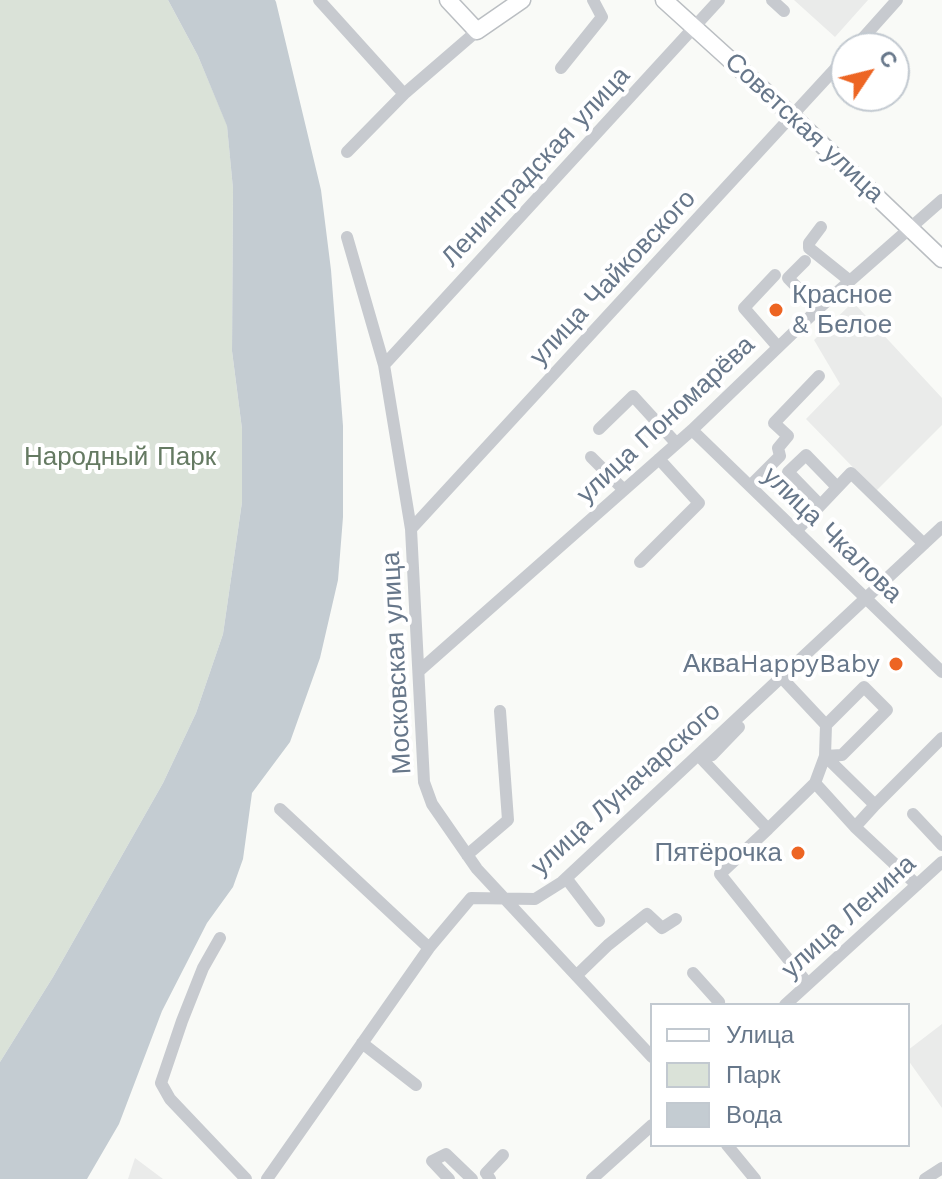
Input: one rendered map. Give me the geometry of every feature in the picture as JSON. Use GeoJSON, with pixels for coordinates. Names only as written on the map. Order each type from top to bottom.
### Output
{"type":"FeatureCollection","features":[{"type":"Feature","properties":{"kind":"main road"},"geometry":{"type":"LineString","coordinates":[[448,0],[477,31],[522,0]]}},
{"type":"Feature","properties":{"kind":"main road","name":"Советская улица"},"geometry":{"type":"LineString","coordinates":[[664,0],[942,259]]}},
{"type":"Feature","properties":{"kind":"street"},"geometry":{"type":"LineString","coordinates":[[319,0],[404,94]]}},
{"type":"Feature","properties":{"kind":"street"},"geometry":{"type":"LineString","coordinates":[[561,68],[602,17],[593,0]]}},
{"type":"Feature","properties":{"kind":"street","name":"Ленинградская улица"},"geometry":{"type":"LineString","coordinates":[[384,365],[719,0]]}},
{"type":"Feature","properties":{"kind":"street"},"geometry":{"type":"LineString","coordinates":[[772,0],[784,11]]}},
{"type":"Feature","properties":{"kind":"street"},"geometry":{"type":"LineString","coordinates":[[868,32],[897,0]]}},
{"type":"Feature","properties":{"kind":"street"},"geometry":{"type":"LineString","coordinates":[[347,152],[404,94],[477,31]]}},
{"type":"Feature","properties":{"kind":"street","name":"улица Чайковского"},"geometry":{"type":"LineString","coordinates":[[411,529],[830,74]]}},
{"type":"Feature","properties":{"kind":"street","name":"улица Пономарёва"},"geometry":{"type":"LineString","coordinates":[[419,671],[692,430],[818,309],[942,200]]}},
{"type":"Feature","properties":{"kind":"street"},"geometry":{"type":"LineString","coordinates":[[821,227],[809,243],[809,248],[850,281]]}},
{"type":"Feature","properties":{"kind":"street","name":"Московская улица"},"geometry":{"type":"LineString","coordinates":[[347,237],[384,365],[411,529],[424,782],[432,804],[467,855],[650,1055]]}},
{"type":"Feature","properties":{"kind":"street"},"geometry":{"type":"LineString","coordinates":[[805,261],[788,278],[818,309]]}},
{"type":"Feature","properties":{"kind":"street"},"geometry":{"type":"LineString","coordinates":[[775,275],[744,308],[778,347]]}},
{"type":"Feature","properties":{"kind":"street"},"geometry":{"type":"LineString","coordinates":[[750,486],[780,456],[778,448],[788,436],[774,423],[819,376]]}},
{"type":"Feature","properties":{"kind":"street"},"geometry":{"type":"LineString","coordinates":[[599,429],[633,396],[676,443]]}},
{"type":"Feature","properties":{"kind":"street","name":"улица Чкалова"},"geometry":{"type":"LineString","coordinates":[[692,430],[942,672]]}},
{"type":"Feature","properties":{"kind":"street"},"geometry":{"type":"LineString","coordinates":[[820,505],[788,472],[806,455],[837,487]]}},
{"type":"Feature","properties":{"kind":"street"},"geometry":{"type":"LineString","coordinates":[[591,457],[624,490]]}},
{"type":"Feature","properties":{"kind":"street"},"geometry":{"type":"LineString","coordinates":[[640,562],[699,503],[659,459]]}},
{"type":"Feature","properties":{"kind":"street"},"geometry":{"type":"LineString","coordinates":[[796,531],[851,473],[924,544]]}},
{"type":"Feature","properties":{"kind":"street","name":"улица Луначарского"},"geometry":{"type":"LineString","coordinates":[[267,1179],[429,948],[471,898],[535,899],[566,878],[942,527]]}},
{"type":"Feature","properties":{"kind":"street"},"geometry":{"type":"LineString","coordinates":[[781,677],[826,725]]}},
{"type":"Feature","properties":{"kind":"street"},"geometry":{"type":"LineString","coordinates":[[808,984],[720,874],[815,783],[825,756],[826,725],[864,687],[887,710],[842,755],[825,756]]}},
{"type":"Feature","properties":{"kind":"street"},"geometry":{"type":"LineString","coordinates":[[467,855],[508,820],[500,711]]}},
{"type":"Feature","properties":{"kind":"street"},"geometry":{"type":"LineString","coordinates":[[855,827],[942,738]]}},
{"type":"Feature","properties":{"kind":"street"},"geometry":{"type":"LineString","coordinates":[[701,753],[768,829]]}},
{"type":"Feature","properties":{"kind":"street"},"geometry":{"type":"LineString","coordinates":[[825,756],[875,805]]}},
{"type":"Feature","properties":{"kind":"street"},"geometry":{"type":"LineString","coordinates":[[815,783],[855,827],[917,885]]}},
{"type":"Feature","properties":{"kind":"street"},"geometry":{"type":"LineString","coordinates":[[280,809],[429,948]]}},
{"type":"Feature","properties":{"kind":"street"},"geometry":{"type":"LineString","coordinates":[[913,814],[942,845]]}},
{"type":"Feature","properties":{"kind":"street","name":"улица Ленина"},"geometry":{"type":"LineString","coordinates":[[787,1003],[941,865]]}},
{"type":"Feature","properties":{"kind":"street"},"geometry":{"type":"LineString","coordinates":[[566,878],[599,921]]}},
{"type":"Feature","properties":{"kind":"street"},"geometry":{"type":"LineString","coordinates":[[577,975],[647,914],[662,928],[676,919]]}},
{"type":"Feature","properties":{"kind":"street"},"geometry":{"type":"LineString","coordinates":[[220,938],[203,968],[161,1083],[170,1099],[246,1179]]}},
{"type":"Feature","properties":{"kind":"street"},"geometry":{"type":"LineString","coordinates":[[693,973],[718,1003]]}},
{"type":"Feature","properties":{"kind":"street"},"geometry":{"type":"LineString","coordinates":[[362,1043],[416,1085]]}},
{"type":"Feature","properties":{"kind":"street"},"geometry":{"type":"LineString","coordinates":[[592,1179],[650,1127]]}},
{"type":"Feature","properties":{"kind":"street"},"geometry":{"type":"LineString","coordinates":[[729,1147],[755,1179]]}},
{"type":"Feature","properties":{"kind":"street"},"geometry":{"type":"LineString","coordinates":[[449,1179],[432,1161],[446,1154],[472,1179]]}},
{"type":"Feature","properties":{"kind":"street"},"geometry":{"type":"LineString","coordinates":[[490,1179],[486,1173],[503,1155]]}},
{"type":"Feature","properties":{"kind":"street"},"geometry":{"type":"LineString","coordinates":[[925,1179],[942,1168]]}},
{"type":"Feature","properties":{"kind":"shaded area"},"geometry":{"type":"Polygon","coordinates":[[[794,0],[868,0],[839,32],[830,32],[794,0]]]}},
{"type":"Feature","properties":{"kind":"shaded area"},"geometry":{"type":"Polygon","coordinates":[[[853,302],[942,398],[942,425],[876,491],[806,419],[840,384],[814,340],[853,302]]]}},
{"type":"Feature","properties":{"kind":"shaded area"},"geometry":{"type":"Polygon","coordinates":[[[942,1024],[942,1108],[910,1063],[910,1048],[942,1024]]]}},
{"type":"Feature","properties":{"kind":"shaded area"},"geometry":{"type":"Polygon","coordinates":[[[135,1158],[163,1179],[128,1179],[135,1158]]]}},
{"type":"Feature","properties":{"kind":"green space","name":"Народный Парк"},"geometry":{"type":"Polygon","coordinates":[[[0,0],[168,0],[198,56],[227,125],[233,189],[232,351],[242,429],[242,502],[223,634],[196,713],[163,783],[53,977],[0,1062],[0,0]]]}},
{"type":"Feature","properties":{"kind":"water"},"geometry":{"type":"Polygon","coordinates":[[[168,0],[276,2],[321,190],[331,270],[343,426],[343,517],[338,580],[320,658],[290,742],[252,793],[243,859],[233,887],[207,923],[162,1011],[119,1124],[87,1179],[0,1179],[0,1062],[53,977],[163,783],[196,713],[223,634],[242,502],[242,429],[232,351],[233,189],[227,126],[198,56],[168,0]]]}},
{"type":"Feature","properties":{"kind":"place","name":"Красное & Белое"},"geometry":{"type":"Point","coordinates":[776,310]}},
{"type":"Feature","properties":{"kind":"place","name":"АкваHappyBaby"},"geometry":{"type":"Point","coordinates":[896,664]}},
{"type":"Feature","properties":{"kind":"place","name":"Пятёрочка"},"geometry":{"type":"Point","coordinates":[798,853]}}]}
